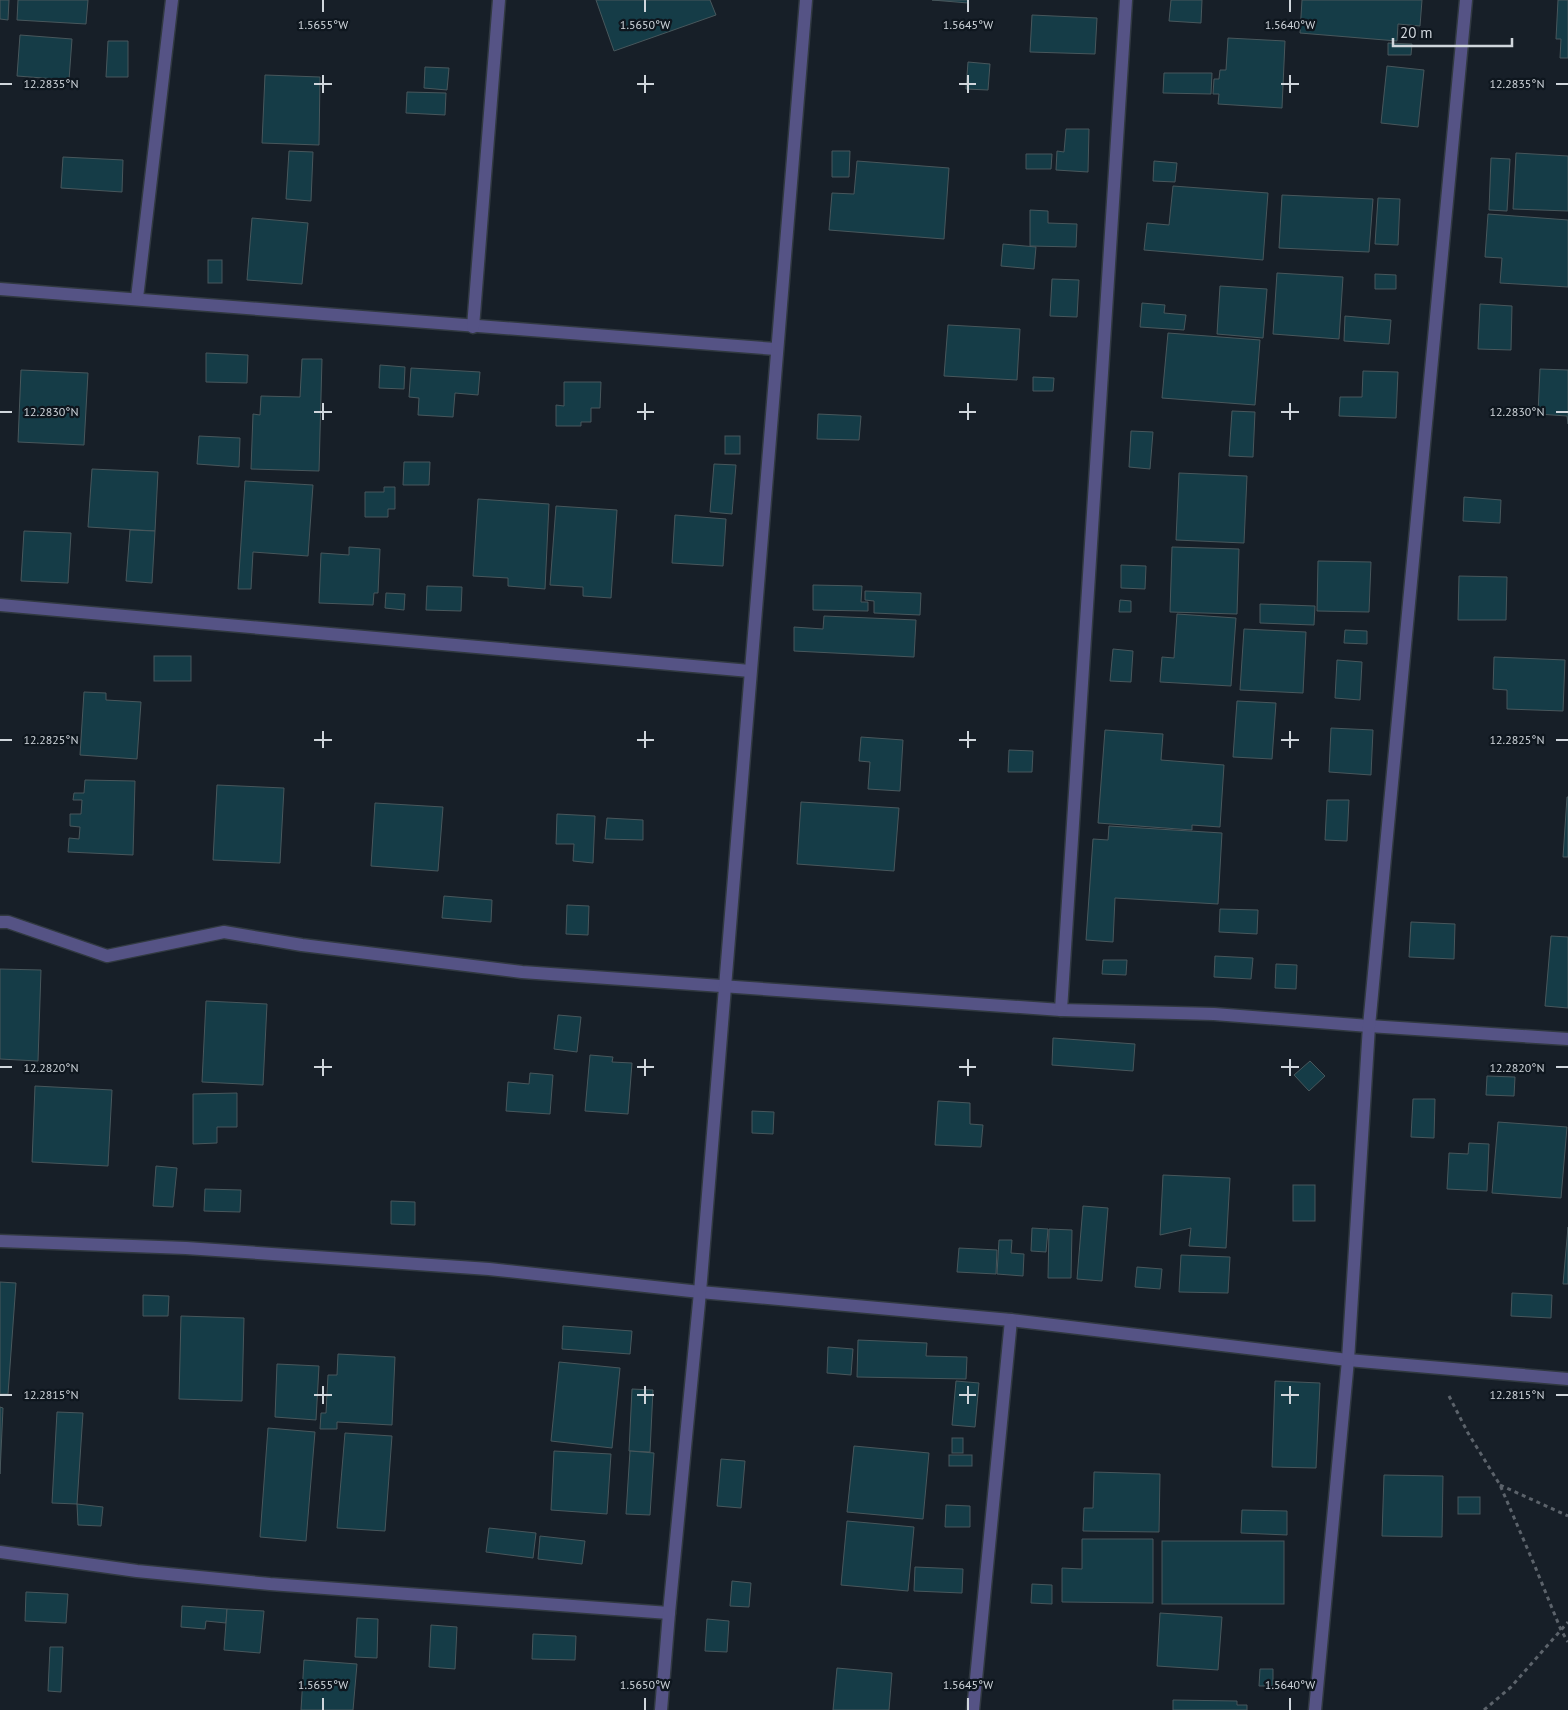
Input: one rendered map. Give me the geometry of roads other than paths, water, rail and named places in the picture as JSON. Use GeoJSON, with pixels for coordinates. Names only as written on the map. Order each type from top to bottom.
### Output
{"type":"FeatureCollection","features":[{"type":"Feature","properties":{"kind":"street"},"geometry":{"type":"LineString","coordinates":[[137,298],[172,0]]}},
{"type":"Feature","properties":{"kind":"street"},"geometry":{"type":"LineString","coordinates":[[473,326],[499,0]]}},
{"type":"Feature","properties":{"kind":"street"},"geometry":{"type":"LineString","coordinates":[[661,1710],[700,1292],[806,0]]}},
{"type":"Feature","properties":{"kind":"street"},"geometry":{"type":"LineString","coordinates":[[1060,1010],[1126,0]]}},
{"type":"Feature","properties":{"kind":"street"},"geometry":{"type":"LineString","coordinates":[[1315,1710],[1348,1360],[1369,1026],[1466,0]]}},
{"type":"Feature","properties":{"kind":"street"},"geometry":{"type":"LineString","coordinates":[[0,289],[137,298],[776,349]]}},
{"type":"Feature","properties":{"kind":"street"},"geometry":{"type":"LineString","coordinates":[[0,605],[750,671]]}},
{"type":"Feature","properties":{"kind":"street"},"geometry":{"type":"LineString","coordinates":[[0,922],[8,922],[107,956],[224,932],[302,945],[522,972],[1060,1010],[1214,1014],[1568,1039]]}},
{"type":"Feature","properties":{"kind":"street"},"geometry":{"type":"LineString","coordinates":[[0,1241],[186,1248],[489,1269],[700,1292],[1011,1320],[1348,1360],[1568,1380]]}},
{"type":"Feature","properties":{"kind":"street"},"geometry":{"type":"LineString","coordinates":[[974,1710],[1011,1320]]}},
{"type":"Feature","properties":{"kind":"street"},"geometry":{"type":"LineString","coordinates":[[0,1552],[137,1571],[270,1584],[669,1613]]}}]}
